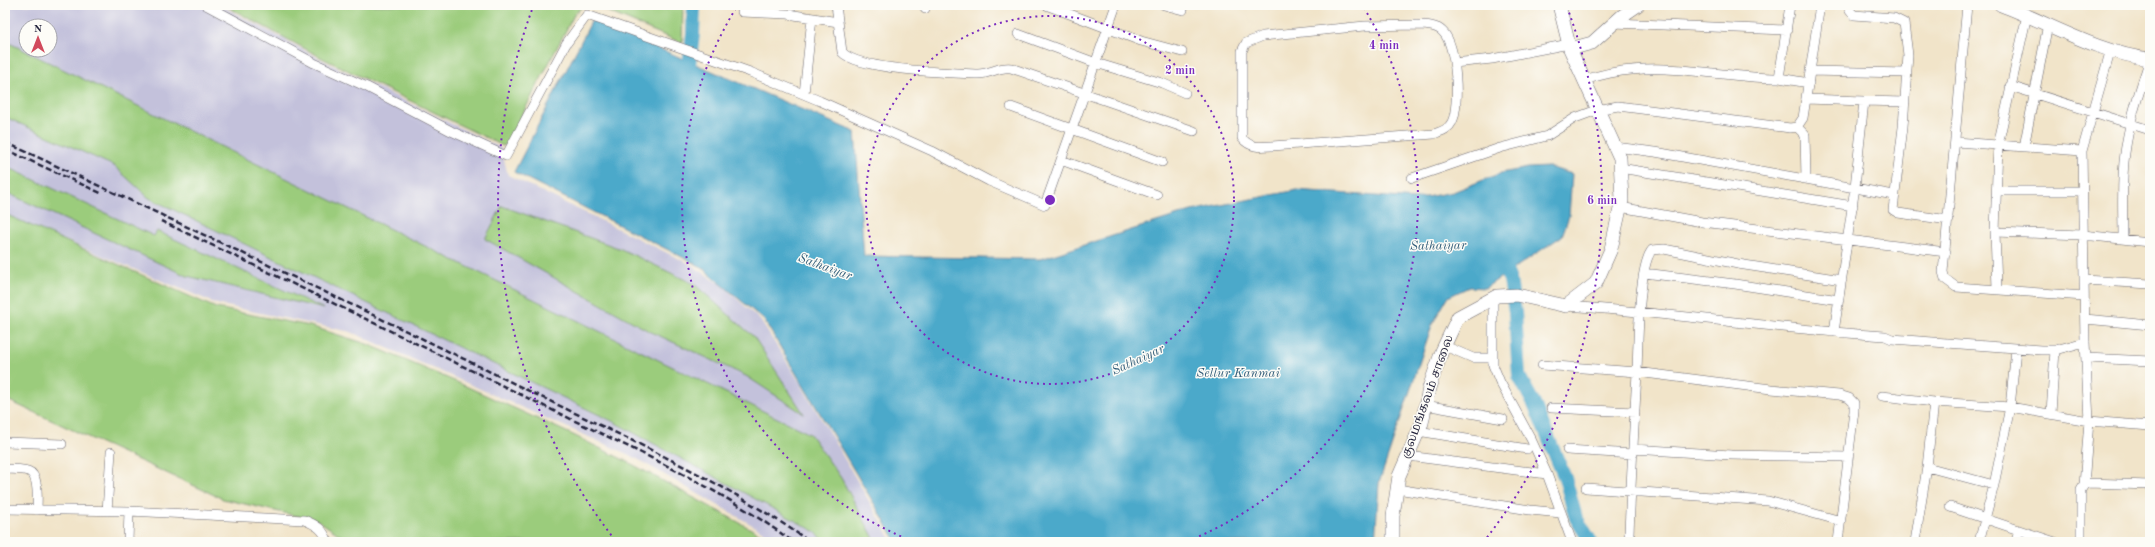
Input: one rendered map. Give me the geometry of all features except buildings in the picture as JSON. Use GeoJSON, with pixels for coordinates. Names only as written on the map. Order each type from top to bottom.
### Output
{"type":"FeatureCollection","features":[{"type":"Feature","properties":{"kind":"main road"},"geometry":{"type":"LineString","coordinates":[[1559,5],[1569,47],[1620,158],[1622,200],[1611,249],[1596,283],[1566,306]]}},
{"type":"Feature","properties":{"kind":"main road"},"geometry":{"type":"LineString","coordinates":[[1569,47],[1592,43],[1614,23],[1638,5]]}},
{"type":"Feature","properties":{"kind":"main road"},"geometry":{"type":"LineString","coordinates":[[2001,5],[2111,49],[2150,59]]}},
{"type":"Feature","properties":{"kind":"main road","name":"குலமங்கலம் சாலை"},"geometry":{"type":"LineString","coordinates":[[1393,542],[1393,516],[1399,476],[1418,431],[1429,388],[1458,317],[1495,297],[1517,295],[1566,306]]}},
{"type":"Feature","properties":{"kind":"street"},"geometry":{"type":"LineString","coordinates":[[206,5],[314,63],[367,87],[451,131],[506,156],[566,44],[587,15],[750,72],[804,94],[932,151],[990,181],[1045,205],[1116,5]]}},
{"type":"Feature","properties":{"kind":"street"},"geometry":{"type":"LineString","coordinates":[[836,5],[842,52],[851,60],[907,69],[966,74],[987,74],[1002,68],[1086,92],[1194,131]]}},
{"type":"Feature","properties":{"kind":"street"},"geometry":{"type":"LineString","coordinates":[[1046,5],[1141,41],[1182,52]]}},
{"type":"Feature","properties":{"kind":"street"},"geometry":{"type":"LineString","coordinates":[[1164,5],[1184,10]]}},
{"type":"Feature","properties":{"kind":"street"},"geometry":{"type":"LineString","coordinates":[[1779,78],[1790,5]]}},
{"type":"Feature","properties":{"kind":"street"},"geometry":{"type":"LineString","coordinates":[[1412,178],[1500,148],[1547,136],[1575,118],[1597,110],[1618,106],[1790,128],[1797,127],[1803,118],[1820,5]]}},
{"type":"Feature","properties":{"kind":"street"},"geometry":{"type":"LineString","coordinates":[[1849,5],[1850,11],[1854,15],[1894,18],[1904,24],[1908,54],[1907,73],[1893,210],[1898,213],[1949,220]]}},
{"type":"Feature","properties":{"kind":"street"},"geometry":{"type":"LineString","coordinates":[[1967,5],[1949,220],[1943,272],[1950,284],[1956,287],[1997,288],[2084,296]]}},
{"type":"Feature","properties":{"kind":"street"},"geometry":{"type":"LineString","coordinates":[[742,12],[788,14],[838,22]]}},
{"type":"Feature","properties":{"kind":"street"},"geometry":{"type":"LineString","coordinates":[[1997,288],[1995,232],[1998,145],[2027,15]]}},
{"type":"Feature","properties":{"kind":"street"},"geometry":{"type":"LineString","coordinates":[[804,94],[812,18]]}},
{"type":"Feature","properties":{"kind":"street"},"geometry":{"type":"LineString","coordinates":[[1614,23],[1786,30]]}},
{"type":"Feature","properties":{"kind":"street"},"geometry":{"type":"LineString","coordinates":[[2024,147],[2048,24]]}},
{"type":"Feature","properties":{"kind":"street"},"geometry":{"type":"LineString","coordinates":[[1431,25],[1443,31],[1448,39],[1452,49],[1454,63],[1455,113],[1446,129],[1434,134],[1256,147],[1247,144],[1242,138],[1242,51],[1246,43],[1254,38],[1273,34],[1365,26],[1431,25]]}},
{"type":"Feature","properties":{"kind":"street"},"geometry":{"type":"LineString","coordinates":[[1018,34],[1096,63],[1155,81],[1185,93]]}},
{"type":"Feature","properties":{"kind":"street"},"geometry":{"type":"LineString","coordinates":[[1454,63],[1492,59],[1569,47]]}},
{"type":"Feature","properties":{"kind":"street"},"geometry":{"type":"LineString","coordinates":[[2080,542],[2082,490],[2084,485],[2089,421],[2085,342],[2082,151],[2111,49]]}},
{"type":"Feature","properties":{"kind":"street"},"geometry":{"type":"LineString","coordinates":[[2123,239],[2122,175],[2130,124],[2150,59]]}},
{"type":"Feature","properties":{"kind":"street"},"geometry":{"type":"LineString","coordinates":[[1584,80],[1608,73],[1633,69],[1675,70],[1779,78],[1809,83]]}},
{"type":"Feature","properties":{"kind":"street"},"geometry":{"type":"LineString","coordinates":[[1810,72],[1907,73]]}},
{"type":"Feature","properties":{"kind":"street"},"geometry":{"type":"LineString","coordinates":[[2010,86],[2093,114],[2150,130]]}},
{"type":"Feature","properties":{"kind":"street"},"geometry":{"type":"LineString","coordinates":[[1806,99],[1905,102]]}},
{"type":"Feature","properties":{"kind":"street"},"geometry":{"type":"LineString","coordinates":[[1834,332],[1853,206],[1864,101]]}},
{"type":"Feature","properties":{"kind":"street"},"geometry":{"type":"LineString","coordinates":[[1011,107],[1162,162]]}},
{"type":"Feature","properties":{"kind":"street"},"geometry":{"type":"LineString","coordinates":[[1797,127],[1805,135],[1806,178]]}},
{"type":"Feature","properties":{"kind":"street"},"geometry":{"type":"LineString","coordinates":[[1956,142],[2082,151]]}},
{"type":"Feature","properties":{"kind":"street"},"geometry":{"type":"LineString","coordinates":[[1615,147],[1655,152],[1894,195]]}},
{"type":"Feature","properties":{"kind":"street"},"geometry":{"type":"LineString","coordinates":[[1061,160],[1157,195]]}},
{"type":"Feature","properties":{"kind":"street"},"geometry":{"type":"LineString","coordinates":[[1620,168],[1853,206]]}},
{"type":"Feature","properties":{"kind":"street"},"geometry":{"type":"LineString","coordinates":[[1996,192],[2083,192]]}},
{"type":"Feature","properties":{"kind":"street"},"geometry":{"type":"LineString","coordinates":[[1620,207],[1702,222],[1946,252]]}},
{"type":"Feature","properties":{"kind":"street"},"geometry":{"type":"LineString","coordinates":[[1995,232],[2084,235],[2150,242]]}},
{"type":"Feature","properties":{"kind":"street"},"geometry":{"type":"LineString","coordinates":[[1632,542],[1629,534],[1640,311],[1644,272],[1649,253],[1658,248],[1738,264],[1842,280]]}},
{"type":"Feature","properties":{"kind":"street"},"geometry":{"type":"LineString","coordinates":[[1644,272],[1839,300]]}},
{"type":"Feature","properties":{"kind":"street"},"geometry":{"type":"LineString","coordinates":[[2084,280],[2150,284]]}},
{"type":"Feature","properties":{"kind":"street"},"geometry":{"type":"LineString","coordinates":[[1495,297],[1493,365],[1500,382],[1531,439],[1547,474],[1572,542]]}},
{"type":"Feature","properties":{"kind":"street"},"geometry":{"type":"LineString","coordinates":[[1566,306],[1640,311],[1834,332],[2016,349],[2055,350],[2085,342]]}},
{"type":"Feature","properties":{"kind":"street"},"geometry":{"type":"LineString","coordinates":[[2085,319],[2150,325]]}},
{"type":"Feature","properties":{"kind":"street"},"geometry":{"type":"LineString","coordinates":[[1445,346],[1473,358],[1493,358]]}},
{"type":"Feature","properties":{"kind":"street"},"geometry":{"type":"LineString","coordinates":[[1979,542],[1994,485],[2010,407],[2016,349]]}},
{"type":"Feature","properties":{"kind":"street"},"geometry":{"type":"LineString","coordinates":[[2051,414],[2055,350]]}},
{"type":"Feature","properties":{"kind":"street"},"geometry":{"type":"LineString","coordinates":[[2086,358],[2150,361]]}},
{"type":"Feature","properties":{"kind":"street"},"geometry":{"type":"LineString","coordinates":[[1542,365],[1637,372],[1771,389],[1839,394],[1849,398],[1854,403],[1854,411],[1838,542]]}},
{"type":"Feature","properties":{"kind":"street"},"geometry":{"type":"LineString","coordinates":[[1882,396],[1934,402],[2010,407],[2089,421],[2150,426]]}},
{"type":"Feature","properties":{"kind":"street"},"geometry":{"type":"LineString","coordinates":[[1915,542],[1927,467],[1934,402]]}},
{"type":"Feature","properties":{"kind":"street"},"geometry":{"type":"LineString","coordinates":[[1425,405],[1502,419]]}},
{"type":"Feature","properties":{"kind":"street"},"geometry":{"type":"LineString","coordinates":[[1551,408],[1635,412]]}},
{"type":"Feature","properties":{"kind":"street"},"geometry":{"type":"LineString","coordinates":[[1418,431],[1527,449]]}},
{"type":"Feature","properties":{"kind":"street"},"geometry":{"type":"LineString","coordinates":[[5,442],[62,444]]}},
{"type":"Feature","properties":{"kind":"street"},"geometry":{"type":"LineString","coordinates":[[1567,450],[1848,457]]}},
{"type":"Feature","properties":{"kind":"street"},"geometry":{"type":"LineString","coordinates":[[107,511],[111,452]]}},
{"type":"Feature","properties":{"kind":"street"},"geometry":{"type":"LineString","coordinates":[[1408,456],[1547,474]]}},
{"type":"Feature","properties":{"kind":"street"},"geometry":{"type":"LineString","coordinates":[[1927,467],[1994,485]]}},
{"type":"Feature","properties":{"kind":"street"},"geometry":{"type":"LineString","coordinates":[[5,469],[28,471],[32,474],[36,485],[37,510]]}},
{"type":"Feature","properties":{"kind":"street"},"geometry":{"type":"LineString","coordinates":[[2084,485],[2088,483],[2150,485]]}},
{"type":"Feature","properties":{"kind":"street"},"geometry":{"type":"LineString","coordinates":[[1586,488],[1768,501],[1841,521]]}},
{"type":"Feature","properties":{"kind":"street"},"geometry":{"type":"LineString","coordinates":[[1397,490],[1530,510],[1561,513]]}},
{"type":"Feature","properties":{"kind":"street"},"geometry":{"type":"LineString","coordinates":[[1950,507],[2055,542]]}},
{"type":"Feature","properties":{"kind":"street"},"geometry":{"type":"LineString","coordinates":[[5,509],[130,511],[304,520],[317,525],[324,533],[328,542]]}},
{"type":"Feature","properties":{"kind":"street"},"geometry":{"type":"LineString","coordinates":[[128,542],[130,511]]}},
{"type":"Feature","properties":{"kind":"street"},"geometry":{"type":"LineString","coordinates":[[2015,542],[2019,531]]}},
{"type":"Feature","properties":{"kind":"shaded area"},"geometry":{"type":"Polygon","coordinates":[[[5,5],[220,5],[328,63],[501,148],[508,175],[692,265],[724,287],[760,320],[799,381],[893,542],[778,542],[754,526],[632,456],[351,332],[217,304],[5,215],[5,5]]]}},
{"type":"Feature","properties":{"kind":"green space"},"geometry":{"type":"Polygon","coordinates":[[[224,5],[585,5],[575,13],[507,144],[503,146],[324,59],[224,5]]]}},
{"type":"Feature","properties":{"kind":"green space"},"geometry":{"type":"Polygon","coordinates":[[[592,5],[683,5],[682,43],[592,5]]]}},
{"type":"Feature","properties":{"kind":"green space"},"geometry":{"type":"Polygon","coordinates":[[[5,41],[18,47],[18,58],[40,58],[810,434],[841,478],[876,542],[826,542],[814,531],[614,422],[149,198],[114,166],[5,117],[5,41]]]}},
{"type":"Feature","properties":{"kind":"green space"},"geometry":{"type":"Polygon","coordinates":[[[5,166],[154,236],[157,231],[324,309],[187,276],[5,192],[5,166]]]}},
{"type":"Feature","properties":{"kind":"green space"},"geometry":{"type":"Polygon","coordinates":[[[502,206],[621,249],[694,284],[754,337],[804,414],[746,376],[647,330],[485,239],[502,206]]]}},
{"type":"Feature","properties":{"kind":"green space"},"geometry":{"type":"Polygon","coordinates":[[[5,214],[216,308],[310,326],[367,344],[459,383],[571,434],[630,463],[775,542],[350,542],[319,521],[223,499],[5,399],[5,214]]]}},
{"type":"Feature","properties":{"kind":"water","name":"Sellur Kanmai"},"geometry":{"type":"Polygon","coordinates":[[[592,20],[855,132],[864,256],[1040,259],[1191,211],[1297,190],[1415,199],[1453,192],[1501,173],[1528,168],[1549,167],[1572,174],[1569,216],[1562,236],[1485,288],[1469,287],[1448,297],[1432,325],[1379,483],[1375,542],[897,542],[764,320],[700,266],[514,172],[592,20]]]}},
{"type":"Feature","properties":{"kind":"waterway","name":"Sathaiyar"},"geometry":{"type":"LineString","coordinates":[[687,80],[693,34],[694,5]]}},
{"type":"Feature","properties":{"kind":"waterway","name":"Sathaiyar"},"geometry":{"type":"LineString","coordinates":[[1494,261],[1507,273],[1510,280],[1515,312],[1519,376],[1534,404],[1565,478],[1576,518],[1591,542]]}},
{"type":"Feature","properties":{"kind":"railway"},"geometry":{"type":"LineString","coordinates":[[5,142],[327,293],[668,458],[776,519],[810,542]]}},
{"type":"Feature","properties":{"kind":"railway"},"geometry":{"type":"LineString","coordinates":[[5,149],[103,194]]}},
{"type":"Feature","properties":{"kind":"railway"},"geometry":{"type":"LineString","coordinates":[[161,221],[354,313],[673,469],[735,503],[793,542]]}}]}
